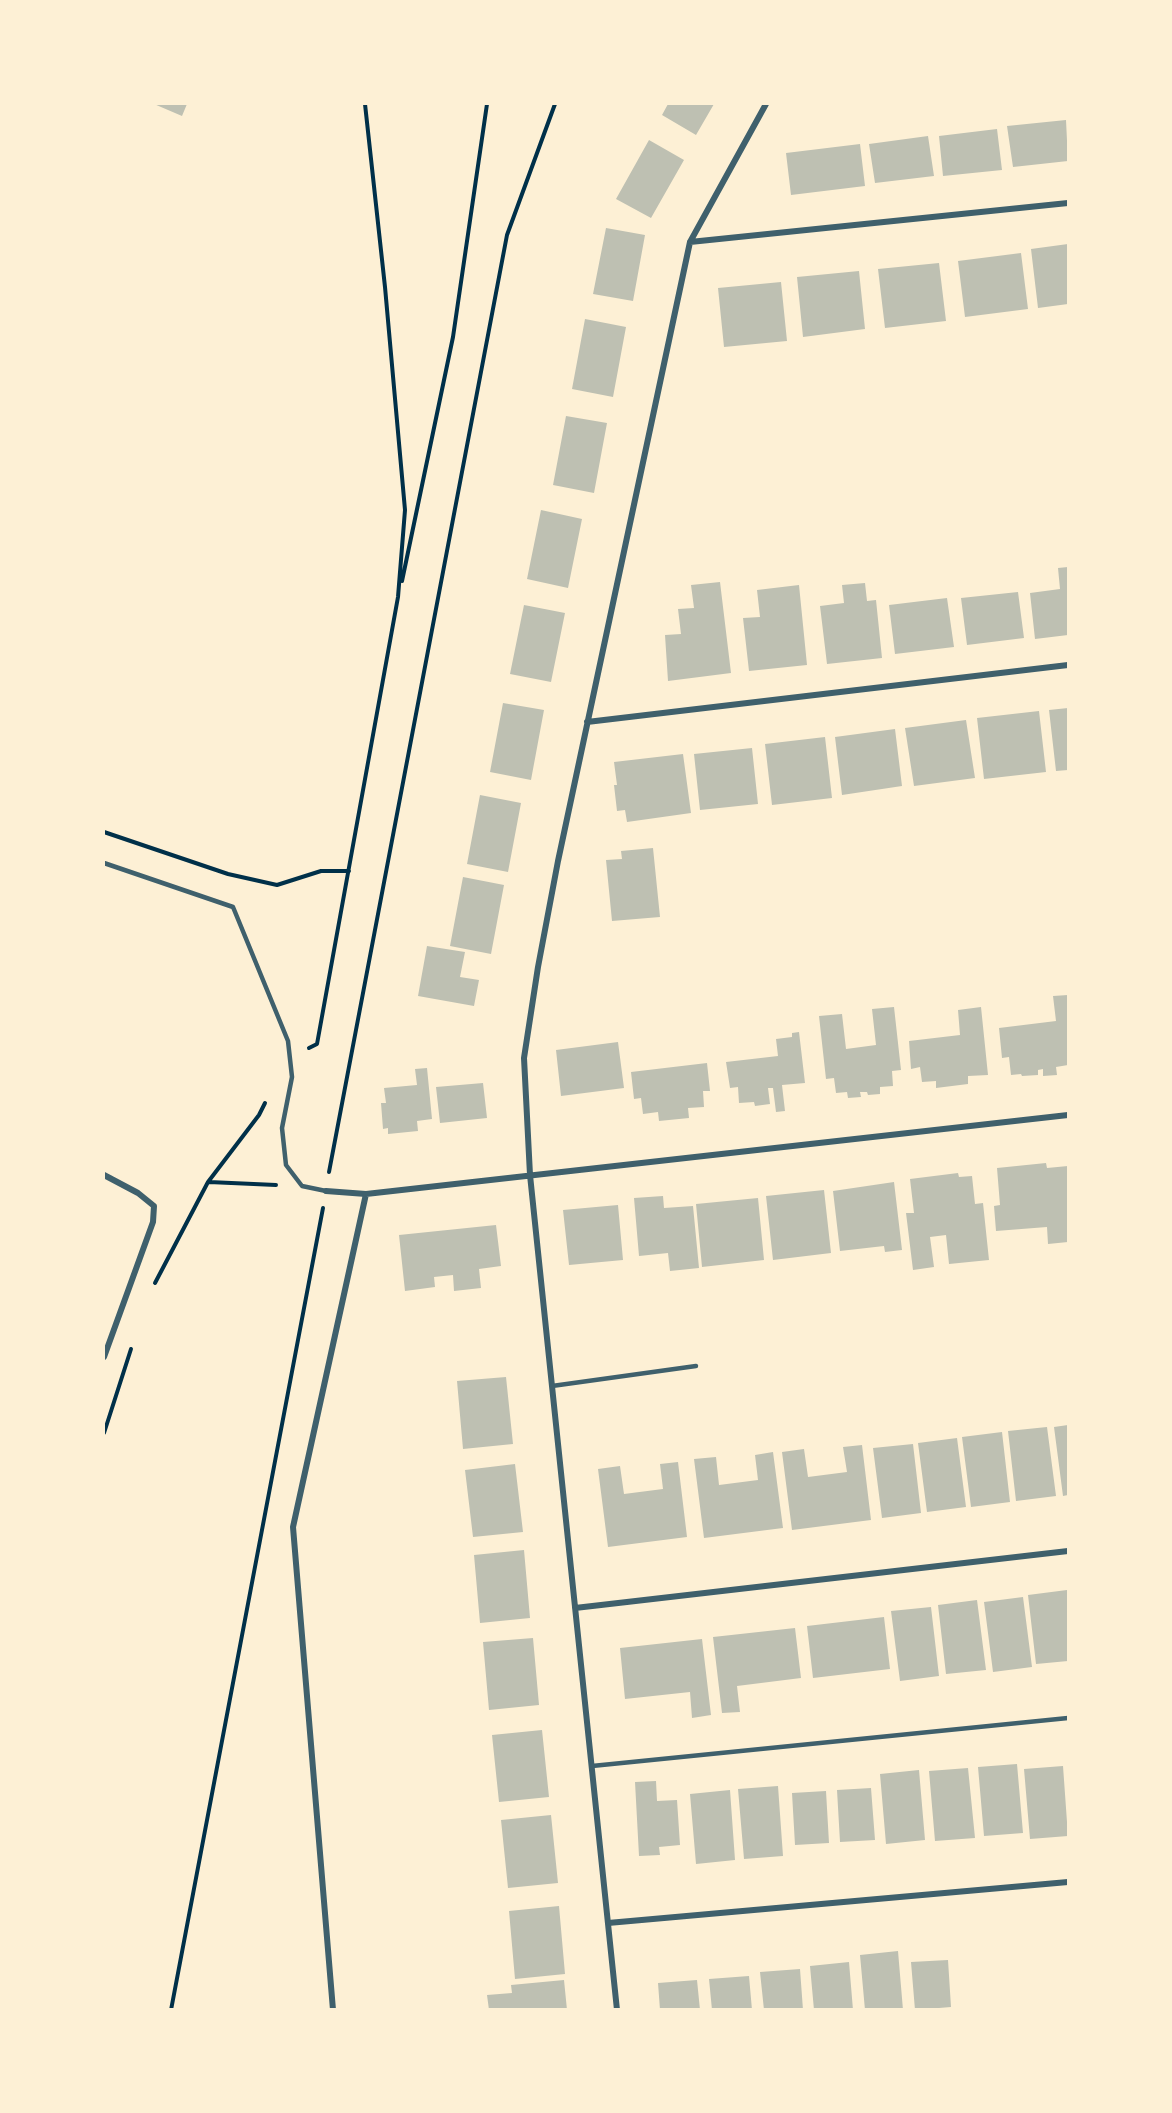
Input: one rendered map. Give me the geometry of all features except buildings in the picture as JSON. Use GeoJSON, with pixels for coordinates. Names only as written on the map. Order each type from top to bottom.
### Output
{"type":"FeatureCollection","features":[{"type":"Feature","properties":{"kind":"street"},"geometry":{"type":"LineString","coordinates":[[617,2010],[530,1174],[524,1058],[538,968],[587,722],[690,242],[766,104]]}},
{"type":"Feature","properties":{"kind":"street"},"geometry":{"type":"LineString","coordinates":[[690,242],[1068,203]]}},
{"type":"Feature","properties":{"kind":"street"},"geometry":{"type":"LineString","coordinates":[[587,722],[1068,665]]}},
{"type":"Feature","properties":{"kind":"street"},"geometry":{"type":"LineString","coordinates":[[326,1191],[366,1194],[1068,1115]]}},
{"type":"Feature","properties":{"kind":"street"},"geometry":{"type":"LineString","coordinates":[[104,1175],[138,1193],[154,1206],[153,1222],[104,1357]]}},
{"type":"Feature","properties":{"kind":"street"},"geometry":{"type":"LineString","coordinates":[[333,2010],[293,1527],[366,1194]]}},
{"type":"Feature","properties":{"kind":"street"},"geometry":{"type":"LineString","coordinates":[[575,1608],[1068,1551]]}},
{"type":"Feature","properties":{"kind":"street"},"geometry":{"type":"LineString","coordinates":[[608,1923],[1068,1882]]}},
{"type":"Feature","properties":{"kind":"lane"},"geometry":{"type":"LineString","coordinates":[[104,863],[233,908],[288,1041],[292,1077],[282,1128],[286,1165],[302,1186],[326,1191]]}},
{"type":"Feature","properties":{"kind":"lane"},"geometry":{"type":"LineString","coordinates":[[552,1386],[696,1366]]}},
{"type":"Feature","properties":{"kind":"lane"},"geometry":{"type":"LineString","coordinates":[[591,1767],[1068,1718]]}},
{"type":"Feature","properties":{"kind":"path"},"geometry":{"type":"LineString","coordinates":[[365,104],[386,287],[405,510],[398,597]]}},
{"type":"Feature","properties":{"kind":"path"},"geometry":{"type":"LineString","coordinates":[[290,1057],[317,1044],[398,597],[453,337],[487,104]]}},
{"type":"Feature","properties":{"kind":"path"},"geometry":{"type":"LineString","coordinates":[[171,2010],[507,235],[555,104]]}},
{"type":"Feature","properties":{"kind":"path"},"geometry":{"type":"LineString","coordinates":[[104,832],[228,874],[278,885],[321,871],[349,871]]}},
{"type":"Feature","properties":{"kind":"path"},"geometry":{"type":"LineString","coordinates":[[150,1292],[208,1182],[259,1115],[269,1095]]}},
{"type":"Feature","properties":{"kind":"path"},"geometry":{"type":"LineString","coordinates":[[208,1182],[302,1186]]}},
{"type":"Feature","properties":{"kind":"path"},"geometry":{"type":"LineString","coordinates":[[104,1433],[132,1346]]}}]}
